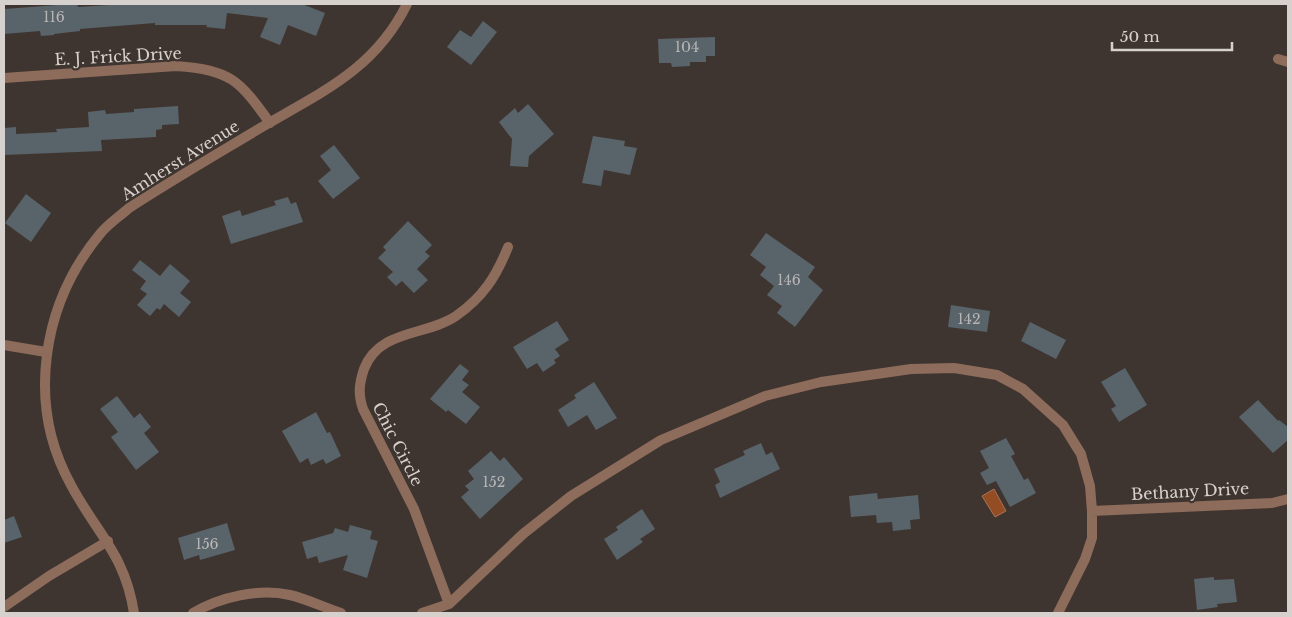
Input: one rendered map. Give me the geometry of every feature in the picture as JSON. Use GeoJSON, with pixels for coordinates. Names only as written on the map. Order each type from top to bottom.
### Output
{"type":"FeatureCollection","features":[{"type":"Feature","properties":{"kind":"street","name":"Amherst Avenue"},"geometry":{"type":"LineString","coordinates":[[134,613],[123,568],[108,541],[71,486],[57,456],[44,394],[46,352],[58,303],[78,264],[101,233],[128,208],[332,88],[364,62],[384,42],[408,4]]}},
{"type":"Feature","properties":{"kind":"street","name":"E. J. Frick Drive"},"geometry":{"type":"LineString","coordinates":[[4,78],[176,66],[203,68],[228,75],[245,89],[270,123]]}},
{"type":"Feature","properties":{"kind":"street","name":"Chic Circle"},"geometry":{"type":"LineString","coordinates":[[449,604],[414,509],[362,409],[359,396],[359,382],[369,356],[392,339],[454,317],[480,296],[498,272],[508,247]]}},
{"type":"Feature","properties":{"kind":"street"},"geometry":{"type":"LineString","coordinates":[[4,345],[46,352]]}},
{"type":"Feature","properties":{"kind":"street"},"geometry":{"type":"LineString","coordinates":[[422,613],[449,604],[523,534],[571,496],[661,440],[765,396],[840,379],[911,369],[954,368],[997,376],[1023,389],[1062,425],[1080,454],[1090,486],[1092,538],[1085,559],[1058,613]]}},
{"type":"Feature","properties":{"kind":"street","name":"Bethany Drive"},"geometry":{"type":"LineString","coordinates":[[1092,511],[1272,503],[1288,499]]}},
{"type":"Feature","properties":{"kind":"street"},"geometry":{"type":"LineString","coordinates":[[4,607],[49,576],[108,541]]}},
{"type":"Feature","properties":{"kind":"street"},"geometry":{"type":"LineString","coordinates":[[193,613],[205,606],[229,598],[266,593],[290,595],[341,613]]}},
{"type":"Feature","properties":{"kind":"shaded area"},"geometry":{"type":"Polygon","coordinates":[[[994,489],[1006,511],[995,517],[982,496],[994,489]]]}},
{"type":"Feature","properties":{"kind":"building"},"geometry":{"type":"Polygon","coordinates":[[[77,4],[78,7],[124,4],[302,4],[325,13],[316,36],[288,25],[280,45],[260,37],[268,18],[227,13],[225,29],[206,27],[207,25],[155,25],[155,23],[80,29],[80,31],[41,36],[40,31],[4,34],[4,9],[77,4]]]}},
{"type":"Feature","properties":{"kind":"building"},"geometry":{"type":"Polygon","coordinates":[[[483,21],[497,32],[471,65],[447,47],[460,30],[471,37],[483,21]]]}},
{"type":"Feature","properties":{"kind":"building"},"geometry":{"type":"Polygon","coordinates":[[[715,37],[715,56],[706,56],[706,62],[690,62],[690,66],[672,67],[671,63],[659,63],[658,39],[715,37]]]}},
{"type":"Feature","properties":{"kind":"building"},"geometry":{"type":"Polygon","coordinates":[[[528,104],[554,134],[529,156],[528,167],[510,166],[512,139],[499,122],[515,108],[518,113],[528,104]]]}},
{"type":"Feature","properties":{"kind":"building"},"geometry":{"type":"Polygon","coordinates":[[[178,106],[179,124],[162,125],[162,129],[156,130],[156,137],[101,140],[102,151],[4,155],[4,128],[16,127],[16,134],[57,132],[56,129],[89,127],[88,112],[105,110],[106,114],[134,112],[134,109],[178,106]]]}},
{"type":"Feature","properties":{"kind":"building"},"geometry":{"type":"Polygon","coordinates":[[[593,136],[625,141],[624,146],[637,148],[630,175],[604,170],[601,186],[582,183],[593,136]]]}},
{"type":"Feature","properties":{"kind":"building"},"geometry":{"type":"Polygon","coordinates":[[[334,145],[360,178],[333,199],[318,181],[331,170],[320,156],[334,145]]]}},
{"type":"Feature","properties":{"kind":"building"},"geometry":{"type":"Polygon","coordinates":[[[26,194],[51,213],[31,242],[5,223],[26,194]]]}},
{"type":"Feature","properties":{"kind":"building"},"geometry":{"type":"Polygon","coordinates":[[[288,197],[291,204],[296,202],[303,222],[231,244],[222,216],[240,210],[242,216],[276,205],[274,201],[288,197]]]}},
{"type":"Feature","properties":{"kind":"building"},"geometry":{"type":"Polygon","coordinates":[[[408,221],[432,245],[425,252],[430,256],[417,269],[428,280],[414,293],[402,281],[396,286],[387,277],[393,272],[378,258],[386,250],[383,247],[408,221]]]}},
{"type":"Feature","properties":{"kind":"building"},"geometry":{"type":"Polygon","coordinates":[[[766,233],[815,267],[808,277],[823,290],[795,327],[777,313],[782,306],[767,295],[774,286],[760,275],[766,267],[750,255],[766,233]]]}},
{"type":"Feature","properties":{"kind":"building"},"geometry":{"type":"Polygon","coordinates":[[[140,260],[160,276],[170,264],[190,281],[180,293],[191,302],[179,317],[164,304],[160,310],[157,308],[150,316],[137,305],[147,294],[140,289],[146,281],[132,270],[140,260]]]}},
{"type":"Feature","properties":{"kind":"building"},"geometry":{"type":"Polygon","coordinates":[[[951,305],[990,311],[987,332],[948,327],[951,305]]]}},
{"type":"Feature","properties":{"kind":"building"},"geometry":{"type":"Polygon","coordinates":[[[557,321],[569,340],[555,349],[560,356],[554,360],[556,363],[543,372],[537,363],[527,369],[513,347],[557,321]]]}},
{"type":"Feature","properties":{"kind":"building"},"geometry":{"type":"Polygon","coordinates":[[[1030,322],[1066,340],[1056,359],[1021,341],[1030,322]]]}},
{"type":"Feature","properties":{"kind":"building"},"geometry":{"type":"Polygon","coordinates":[[[460,364],[469,371],[462,380],[469,385],[462,392],[480,407],[466,424],[448,410],[446,412],[430,399],[460,364]]]}},
{"type":"Feature","properties":{"kind":"building"},"geometry":{"type":"Polygon","coordinates":[[[1125,368],[1147,405],[1119,422],[1111,409],[1116,406],[1101,382],[1125,368]]]}},
{"type":"Feature","properties":{"kind":"building"},"geometry":{"type":"Polygon","coordinates":[[[594,382],[617,418],[596,430],[587,415],[568,427],[558,410],[576,398],[574,395],[594,382]]]}},
{"type":"Feature","properties":{"kind":"building"},"geometry":{"type":"Polygon","coordinates":[[[117,396],[134,418],[140,413],[151,427],[144,433],[159,452],[136,470],[111,437],[118,432],[100,409],[117,396]]]}},
{"type":"Feature","properties":{"kind":"building"},"geometry":{"type":"Polygon","coordinates":[[[1258,400],[1278,421],[1288,427],[1288,440],[1273,453],[1239,417],[1258,400]]]}},
{"type":"Feature","properties":{"kind":"building"},"geometry":{"type":"Polygon","coordinates":[[[316,412],[327,433],[330,432],[341,456],[326,464],[323,459],[311,465],[308,458],[300,463],[282,431],[316,412]]]}},
{"type":"Feature","properties":{"kind":"building"},"geometry":{"type":"Polygon","coordinates":[[[1006,438],[1015,454],[1011,456],[1024,480],[1028,478],[1036,493],[1010,507],[996,481],[987,485],[980,473],[989,468],[980,451],[1006,438]]]}},
{"type":"Feature","properties":{"kind":"building"},"geometry":{"type":"Polygon","coordinates":[[[761,443],[766,455],[772,452],[780,469],[720,498],[715,485],[720,482],[714,469],[745,455],[743,451],[761,443]]]}},
{"type":"Feature","properties":{"kind":"building"},"geometry":{"type":"Polygon","coordinates":[[[491,451],[500,461],[504,457],[523,479],[480,519],[461,497],[469,490],[465,486],[474,479],[468,471],[491,451]]]}},
{"type":"Feature","properties":{"kind":"building"},"geometry":{"type":"Polygon","coordinates":[[[877,493],[878,499],[918,495],[920,519],[910,520],[911,529],[893,531],[892,522],[877,523],[876,515],[851,517],[849,496],[877,493]]]}},
{"type":"Feature","properties":{"kind":"building"},"geometry":{"type":"Polygon","coordinates":[[[642,509],[655,529],[640,539],[643,542],[617,560],[604,539],[618,530],[616,527],[642,509]]]}},
{"type":"Feature","properties":{"kind":"building"},"geometry":{"type":"Polygon","coordinates":[[[14,516],[22,537],[4,543],[4,520],[14,516]]]}},
{"type":"Feature","properties":{"kind":"building"},"geometry":{"type":"Polygon","coordinates":[[[227,523],[235,550],[200,560],[199,555],[184,560],[178,538],[227,523]]]}},
{"type":"Feature","properties":{"kind":"building"},"geometry":{"type":"Polygon","coordinates":[[[350,525],[372,531],[370,539],[378,541],[367,578],[343,570],[348,555],[319,563],[317,556],[307,559],[302,542],[333,533],[335,528],[348,532],[350,525]]]}},
{"type":"Feature","properties":{"kind":"building"},"geometry":{"type":"Polygon","coordinates":[[[1214,577],[1214,580],[1234,579],[1237,602],[1217,604],[1218,607],[1197,610],[1194,579],[1214,577]]]}}]}
